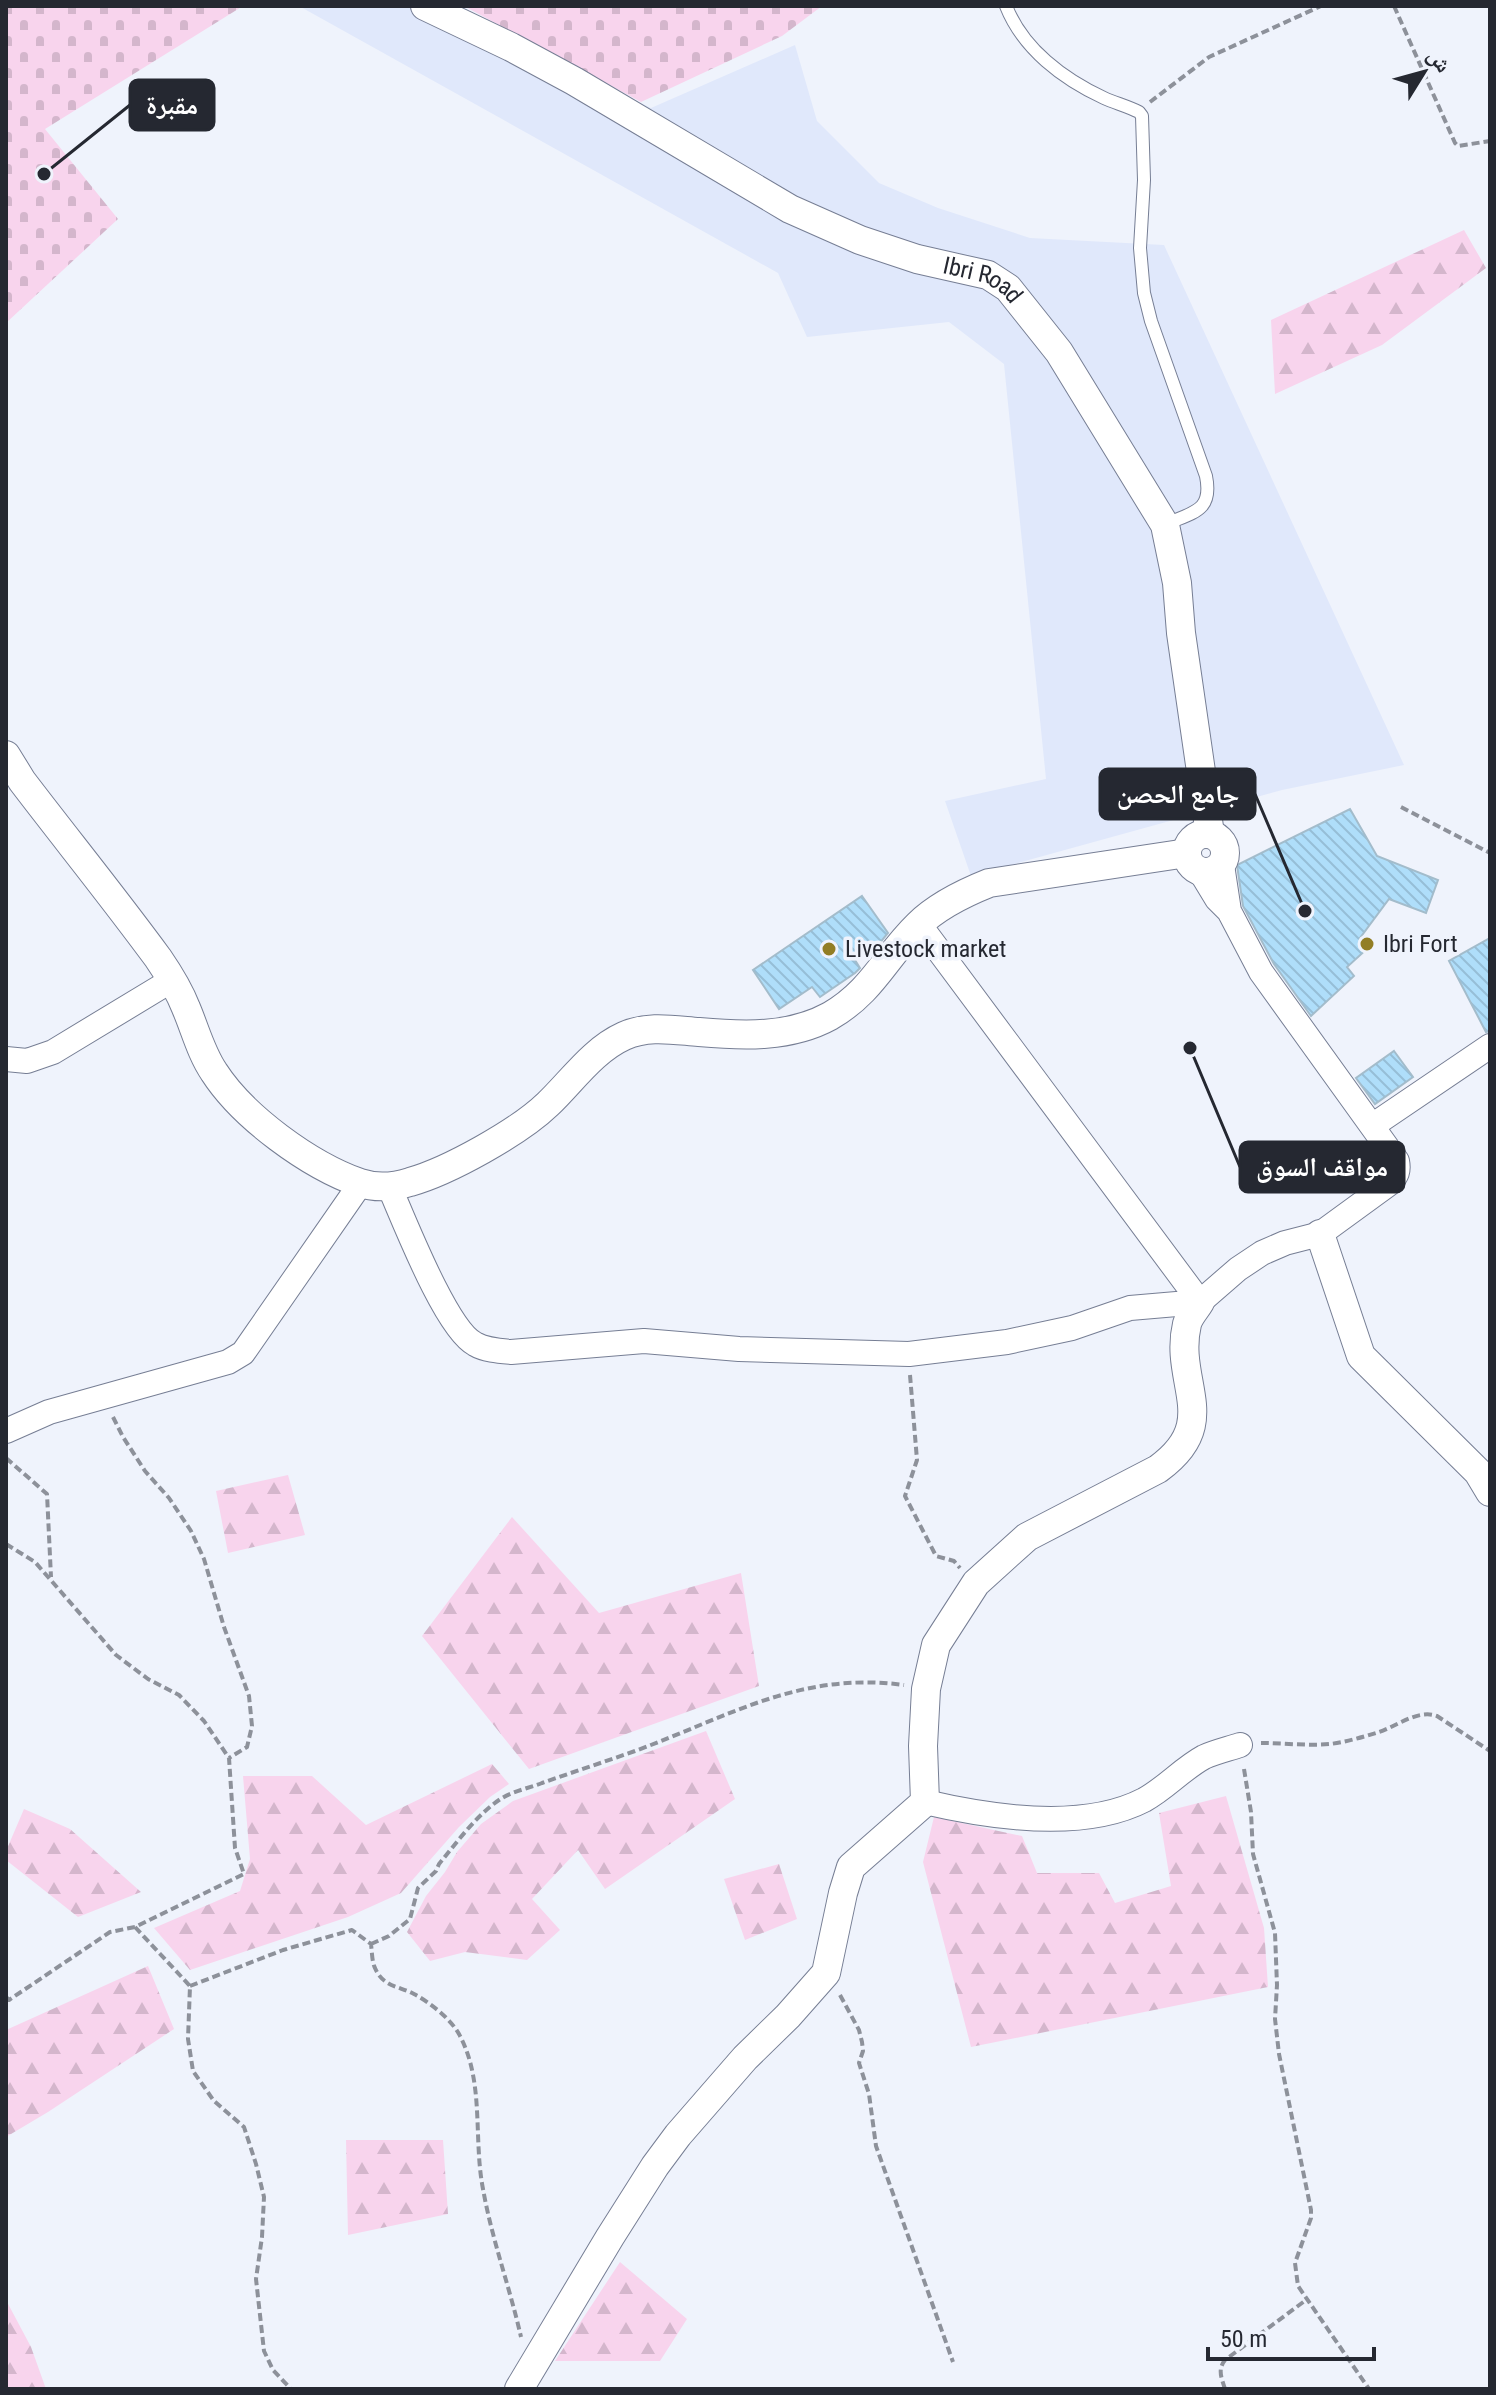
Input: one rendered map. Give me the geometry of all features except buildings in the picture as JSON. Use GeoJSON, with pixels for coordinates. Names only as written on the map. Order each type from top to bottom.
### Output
{"type":"FeatureCollection","features":[{"type":"Feature","properties":{"kind":"street","name":"Ibri Road"},"geometry":{"type":"LineString","coordinates":[[425,6],[574,81],[790,209],[860,240],[917,259],[988,275],[1008,288],[1059,352],[1165,525],[1177,583],[1181,633],[1210,834],[1222,843],[1225,851],[1203,863]]}},
{"type":"Feature","properties":{"kind":"street"},"geometry":{"type":"LineString","coordinates":[[6,755],[22,781],[172,980],[213,1071],[234,1098],[292,1147],[327,1167],[375,1185],[410,1183],[512,1131],[546,1106],[607,1045],[625,1035],[661,1028],[736,1035],[771,1034],[827,1017],[868,987],[919,924],[958,896],[989,883],[1203,863],[1261,972],[1397,1161],[1397,1175],[1320,1234],[1262,1253],[1200,1302],[1188,1321],[1186,1347],[1191,1430],[1176,1456],[1158,1469],[1027,1537],[976,1583],[936,1645],[926,1689],[923,1746],[925,1802]]}},
{"type":"Feature","properties":{"kind":"street"},"geometry":{"type":"LineString","coordinates":[[919,924],[1200,1302]]}},
{"type":"Feature","properties":{"kind":"street"},"geometry":{"type":"LineString","coordinates":[[6,1059],[27,1061],[53,1052],[172,980]]}},
{"type":"Feature","properties":{"kind":"street"},"geometry":{"type":"LineString","coordinates":[[1372,1126],[1490,1046]]}},
{"type":"Feature","properties":{"kind":"street"},"geometry":{"type":"LineString","coordinates":[[375,1185],[454,1323],[475,1344],[487,1349],[511,1352],[644,1341],[739,1349],[909,1354],[1007,1342],[1072,1328],[1130,1308],[1200,1302]]}},
{"type":"Feature","properties":{"kind":"street"},"geometry":{"type":"LineString","coordinates":[[6,1431],[49,1412],[228,1362],[243,1353],[375,1185]]}},
{"type":"Feature","properties":{"kind":"street"},"geometry":{"type":"LineString","coordinates":[[1320,1234],[1361,1356],[1478,1472],[1490,1492]]}},
{"type":"Feature","properties":{"kind":"street"},"geometry":{"type":"LineString","coordinates":[[925,1802],[965,1811],[1031,1818],[1097,1814],[1139,1802],[1155,1794],[1205,1757],[1240,1745]]}},
{"type":"Feature","properties":{"kind":"street"},"geometry":{"type":"LineString","coordinates":[[523,2382],[655,2166],[735,2068],[826,1973],[851,1867],[925,1802]]}},
{"type":"Feature","properties":{"kind":"lane"},"geometry":{"type":"LineString","coordinates":[[1006,6],[1023,37],[1050,64],[1085,88],[1142,116],[1144,180],[1140,227],[1144,293],[1206,476],[1209,493],[1203,506],[1165,525]]}},
{"type":"Feature","properties":{"kind":"path"},"geometry":{"type":"LineString","coordinates":[[1139,112],[1209,57],[1321,6]]}},
{"type":"Feature","properties":{"kind":"path"},"geometry":{"type":"LineString","coordinates":[[1394,6],[1455,143],[1458,146],[1490,141]]}},
{"type":"Feature","properties":{"kind":"path"},"geometry":{"type":"LineString","coordinates":[[1401,807],[1490,853]]}},
{"type":"Feature","properties":{"kind":"path"},"geometry":{"type":"LineString","coordinates":[[909,1354],[917,1460],[905,1496],[936,1556],[954,1561],[976,1583]]}},
{"type":"Feature","properties":{"kind":"path"},"geometry":{"type":"LineString","coordinates":[[104,1396],[123,1437],[191,1531],[214,1586],[224,1627],[249,1696],[252,1726],[247,1747],[229,1758]]}},
{"type":"Feature","properties":{"kind":"path"},"geometry":{"type":"LineString","coordinates":[[6,1458],[47,1494],[51,1579]]}},
{"type":"Feature","properties":{"kind":"path"},"geometry":{"type":"LineString","coordinates":[[6,1544],[35,1562],[116,1655],[148,1679],[179,1695],[204,1721],[229,1758],[235,1848],[244,1874],[135,1927],[110,1932],[7,2000]]}},
{"type":"Feature","properties":{"kind":"path"},"geometry":{"type":"LineString","coordinates":[[371,1944],[389,1936],[410,1919],[418,1888],[436,1871],[482,1813],[504,1797],[637,1750],[738,1708],[792,1691],[874,1681],[926,1689]]}},
{"type":"Feature","properties":{"kind":"path"},"geometry":{"type":"LineString","coordinates":[[1369,2389],[1298,2286],[1295,2263],[1311,2210],[1279,2054],[1275,2019],[1275,1933],[1253,1854],[1251,1812],[1240,1745],[1344,1742],[1429,1713],[1490,1751]]}},
{"type":"Feature","properties":{"kind":"path"},"geometry":{"type":"LineString","coordinates":[[135,1927],[190,1986],[188,2039],[193,2071],[214,2101],[244,2127],[264,2197],[256,2279],[264,2351],[273,2370],[291,2389]]}},
{"type":"Feature","properties":{"kind":"path"},"geometry":{"type":"LineString","coordinates":[[190,1986],[283,1950],[352,1930],[371,1944],[374,1968],[383,1981],[393,1988],[417,1995],[456,2030],[468,2053],[475,2082],[478,2156],[483,2188],[521,2335],[523,2382]]}},
{"type":"Feature","properties":{"kind":"path"},"geometry":{"type":"LineString","coordinates":[[826,1973],[859,2030],[863,2051],[859,2063],[869,2094],[876,2146],[953,2362]]}},
{"type":"Feature","properties":{"kind":"path"},"geometry":{"type":"LineString","coordinates":[[1225,2389],[1220,2368],[1225,2360],[1306,2300]]}},
{"type":"Feature","properties":{"kind":"shaded area"},"geometry":{"type":"Polygon","coordinates":[[[299,6],[438,6],[651,108],[795,45],[817,121],[879,183],[938,208],[1030,238],[1164,245],[1404,765],[1282,790],[971,876],[945,801],[1046,779],[1004,364],[949,322],[807,337],[778,273],[299,6]]]}},
{"type":"Feature","properties":{"kind":"green space"},"geometry":{"type":"Polygon","coordinates":[[[6,6],[243,6],[45,129],[118,219],[6,323],[6,6]]]}},
{"type":"Feature","properties":{"kind":"green space"},"geometry":{"type":"Polygon","coordinates":[[[464,6],[822,6],[782,36],[641,102],[464,6]]]}},
{"type":"Feature","properties":{"kind":"green space"},"geometry":{"type":"Polygon","coordinates":[[[1464,230],[1486,268],[1382,345],[1275,394],[1271,320],[1464,230]]]}},
{"type":"Feature","properties":{"kind":"green space"},"geometry":{"type":"Polygon","coordinates":[[[288,1475],[305,1535],[228,1553],[216,1491],[288,1475]]]}},
{"type":"Feature","properties":{"kind":"green space"},"geometry":{"type":"Polygon","coordinates":[[[512,1517],[599,1613],[741,1573],[759,1686],[529,1769],[422,1636],[512,1517]]]}},
{"type":"Feature","properties":{"kind":"green space"},"geometry":{"type":"Polygon","coordinates":[[[706,1731],[735,1799],[605,1889],[578,1850],[532,1899],[560,1930],[527,1960],[465,1952],[430,1961],[407,1932],[426,1896],[457,1852],[481,1824],[513,1801],[706,1731]]]}},
{"type":"Feature","properties":{"kind":"green space"},"geometry":{"type":"Polygon","coordinates":[[[492,1764],[509,1784],[490,1797],[459,1827],[401,1893],[348,1917],[190,1970],[154,1928],[240,1891],[250,1859],[243,1776],[312,1776],[366,1825],[492,1764]]]}},
{"type":"Feature","properties":{"kind":"green space"},"geometry":{"type":"Polygon","coordinates":[[[1226,1796],[1264,1928],[1268,1987],[971,2047],[923,1862],[934,1817],[1022,1836],[1037,1873],[1099,1873],[1115,1903],[1171,1886],[1159,1813],[1226,1796]]]}},
{"type":"Feature","properties":{"kind":"green space"},"geometry":{"type":"Polygon","coordinates":[[[24,1809],[70,1829],[141,1892],[78,1917],[6,1860],[6,1851],[24,1809]]]}},
{"type":"Feature","properties":{"kind":"green space"},"geometry":{"type":"Polygon","coordinates":[[[779,1864],[797,1919],[745,1940],[724,1879],[779,1864]]]}},
{"type":"Feature","properties":{"kind":"green space"},"geometry":{"type":"Polygon","coordinates":[[[148,1966],[174,2029],[6,2137],[6,2030],[148,1966]]]}},
{"type":"Feature","properties":{"kind":"green space"},"geometry":{"type":"Polygon","coordinates":[[[346,2140],[443,2140],[448,2214],[348,2235],[346,2140]]]}},
{"type":"Feature","properties":{"kind":"green space"},"geometry":{"type":"Polygon","coordinates":[[[620,2262],[687,2319],[660,2361],[555,2361],[620,2262]]]}},
{"type":"Feature","properties":{"kind":"green space"},"geometry":{"type":"Polygon","coordinates":[[[6,2300],[31,2347],[46,2389],[6,2389],[6,2300]]]}},
{"type":"Feature","properties":{"kind":"place","name":"مقبرة"},"geometry":{"type":"Point","coordinates":[44,174]}},
{"type":"Feature","properties":{"kind":"place","name":"جامع الحصن"},"geometry":{"type":"Point","coordinates":[1305,911]}},
{"type":"Feature","properties":{"kind":"place","name":"Ibri Fort"},"geometry":{"type":"Point","coordinates":[1367,944]}},
{"type":"Feature","properties":{"kind":"place","name":"Livestock market"},"geometry":{"type":"Point","coordinates":[829,949]}},
{"type":"Feature","properties":{"kind":"place","name":"مواقف السوق"},"geometry":{"type":"Point","coordinates":[1190,1048]}}]}
